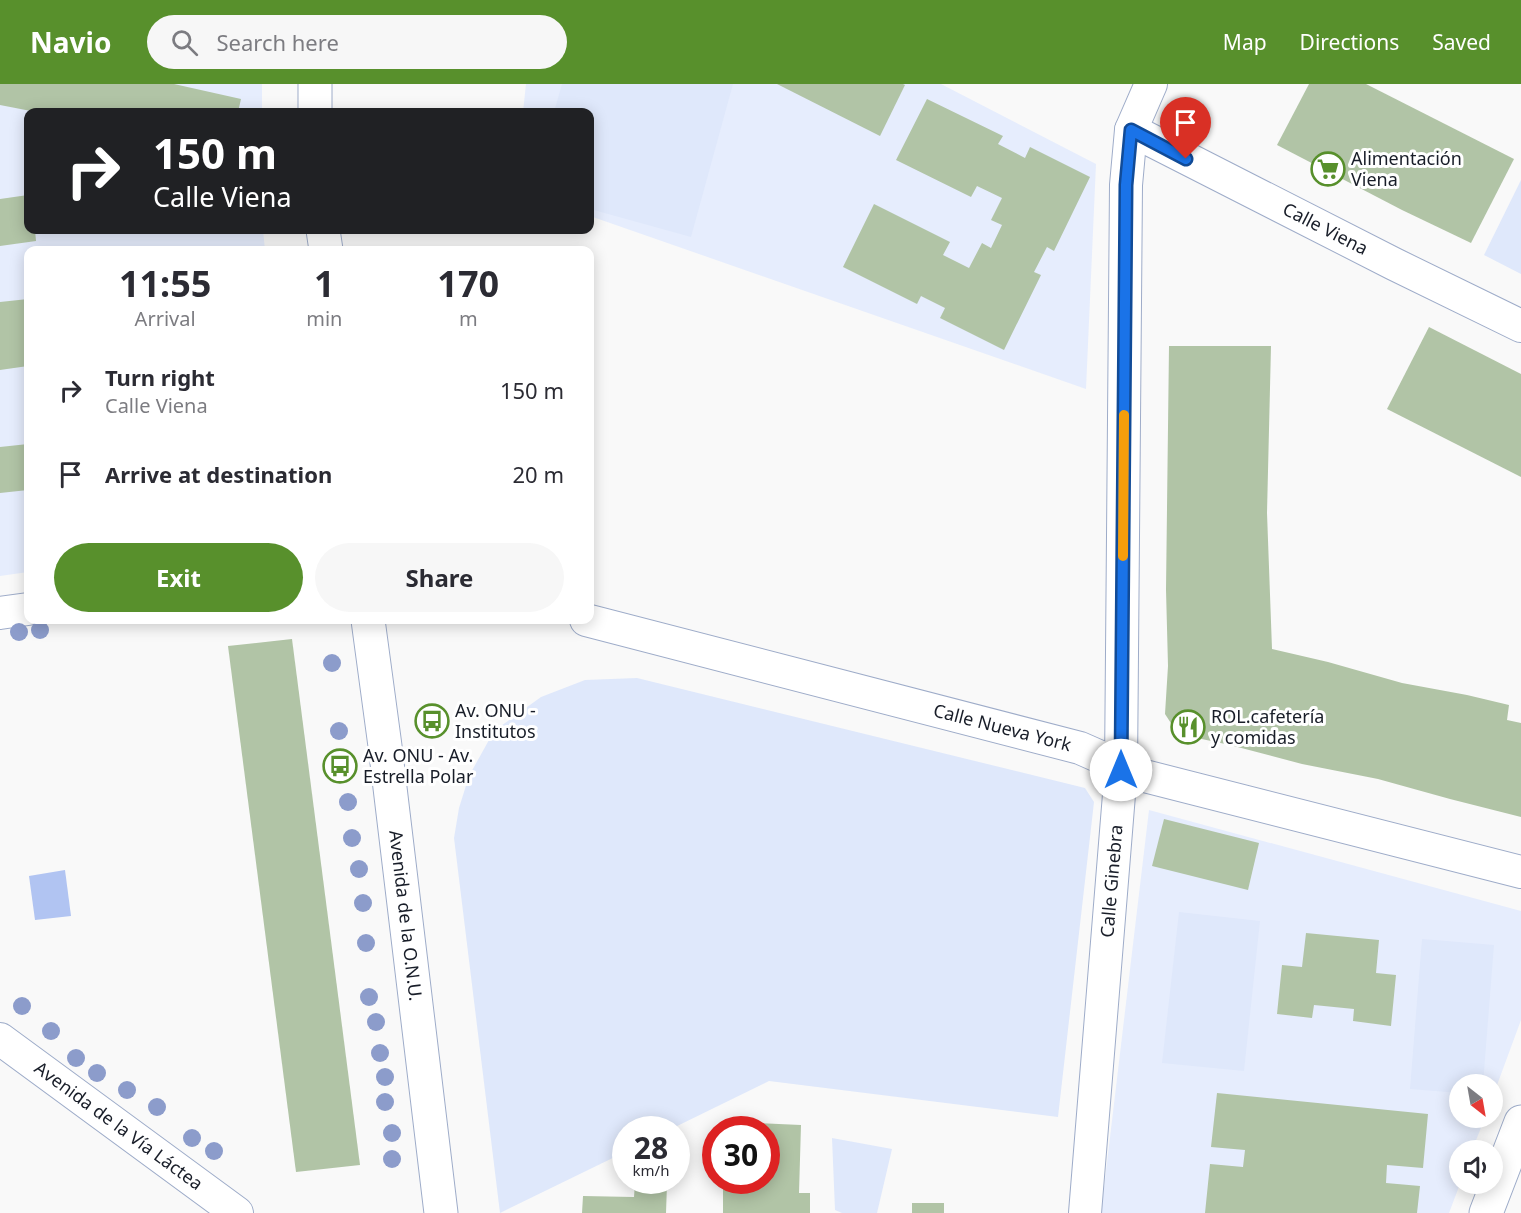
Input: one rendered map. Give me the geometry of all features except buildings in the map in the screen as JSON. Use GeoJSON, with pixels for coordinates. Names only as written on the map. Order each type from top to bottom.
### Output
{"type":"FeatureCollection","features":[{"type":"Feature","properties":{"kind":"street"},"geometry":{"type":"LineString","coordinates":[[315,84],[315,108]]}},
{"type":"Feature","properties":{"kind":"street","name":"Calle Ginebra"},"geometry":{"type":"LineString","coordinates":[[1086,1213],[1121,770],[1126,185],[1131,130],[1150,84]]}},
{"type":"Feature","properties":{"kind":"street","name":"Calle Viena"},"geometry":{"type":"LineString","coordinates":[[1131,130],[1521,326]]}},
{"type":"Feature","properties":{"kind":"street"},"geometry":{"type":"LineString","coordinates":[[0,613],[24,610]]}},
{"type":"Feature","properties":{"kind":"street","name":"Calle Nueva York"},"geometry":{"type":"LineString","coordinates":[[594,622],[1080,748],[1105,759],[1121,770],[1521,872]]}},
{"type":"Feature","properties":{"kind":"street","name":"Avenida de la O.N.U."},"geometry":{"type":"LineString","coordinates":[[369,624],[387,758],[441,1213]]}},
{"type":"Feature","properties":{"kind":"street","name":"Avenida de la Vía Láctea"},"geometry":{"type":"LineString","coordinates":[[0,1039],[237,1213]]}},
{"type":"Feature","properties":{"kind":"street"},"geometry":{"type":"LineString","coordinates":[[1486,1213],[1521,1122]]}},
{"type":"Feature","properties":{"kind":"shaded area"},"geometry":{"type":"Polygon","coordinates":[[[0,84],[262,84],[262,108],[24,108],[24,234],[263,234],[265,246],[24,246],[24,573],[0,576],[0,84]]]}},
{"type":"Feature","properties":{"kind":"shaded area"},"geometry":{"type":"Polygon","coordinates":[[[526,84],[941,84],[1096,164],[1086,389],[594,217],[594,108],[523,108],[526,84]]]}},
{"type":"Feature","properties":{"kind":"shaded area"},"geometry":{"type":"Polygon","coordinates":[[[562,84],[733,84],[691,237],[594,210],[594,108],[555,108],[562,84]]]}},
{"type":"Feature","properties":{"kind":"shaded area"},"geometry":{"type":"Polygon","coordinates":[[[1521,180],[1521,274],[1484,255],[1521,180]]]}},
{"type":"Feature","properties":{"kind":"shaded area"},"geometry":{"type":"Polygon","coordinates":[[[637,678],[1085,788],[1094,802],[1058,1117],[769,1081],[690,1120],[690,1116],[612,1116],[612,1158],[500,1213],[454,838],[459,808],[469,776],[494,731],[541,697],[585,680],[637,678]]]}},
{"type":"Feature","properties":{"kind":"shaded area"},"geometry":{"type":"Polygon","coordinates":[[[1149,810],[1521,911],[1521,1020],[1501,1074],[1449,1074],[1449,1128],[1481,1128],[1476,1140],[1449,1140],[1449,1194],[1456,1194],[1449,1213],[1101,1213],[1149,810]]]}},
{"type":"Feature","properties":{"kind":"shaded area"},"geometry":{"type":"Polygon","coordinates":[[[1179,912],[1260,921],[1244,1071],[1162,1063],[1179,912]]]}},
{"type":"Feature","properties":{"kind":"shaded area"},"geometry":{"type":"Polygon","coordinates":[[[1422,939],[1494,945],[1484,1074],[1449,1074],[1449,1092],[1410,1089],[1422,939]]]}},
{"type":"Feature","properties":{"kind":"shaded area"},"geometry":{"type":"Polygon","coordinates":[[[832,1138],[892,1149],[877,1213],[842,1213],[835,1210],[832,1138]]]}},
{"type":"Feature","properties":{"kind":"water"},"geometry":{"type":"Polygon","coordinates":[[[65,870],[71,916],[35,920],[29,876],[65,870]]]}},
{"type":"Feature","properties":{"kind":"slow traffic"},"geometry":{"type":"LineString","coordinates":[[1123,556],[1124,415]]}},
{"type":"Feature","properties":{"kind":"place","name":"Alimentación Viena"},"geometry":{"type":"Point","coordinates":[1328,169]}},
{"type":"Feature","properties":{"kind":"place","name":"Av. ONU - Institutos"},"geometry":{"type":"Point","coordinates":[432,721]}},
{"type":"Feature","properties":{"kind":"place","name":"ROL.cafetería y comidas"},"geometry":{"type":"Point","coordinates":[1188,727]}},
{"type":"Feature","properties":{"kind":"place","name":"Av. ONU - Av. Estrella Polar"},"geometry":{"type":"Point","coordinates":[340,766]}},
{"type":"Feature","properties":{"kind":"route"},"geometry":{"type":"LineString","coordinates":[[1121,770],[1126,185],[1131,130],[1186,159]]}}]}
